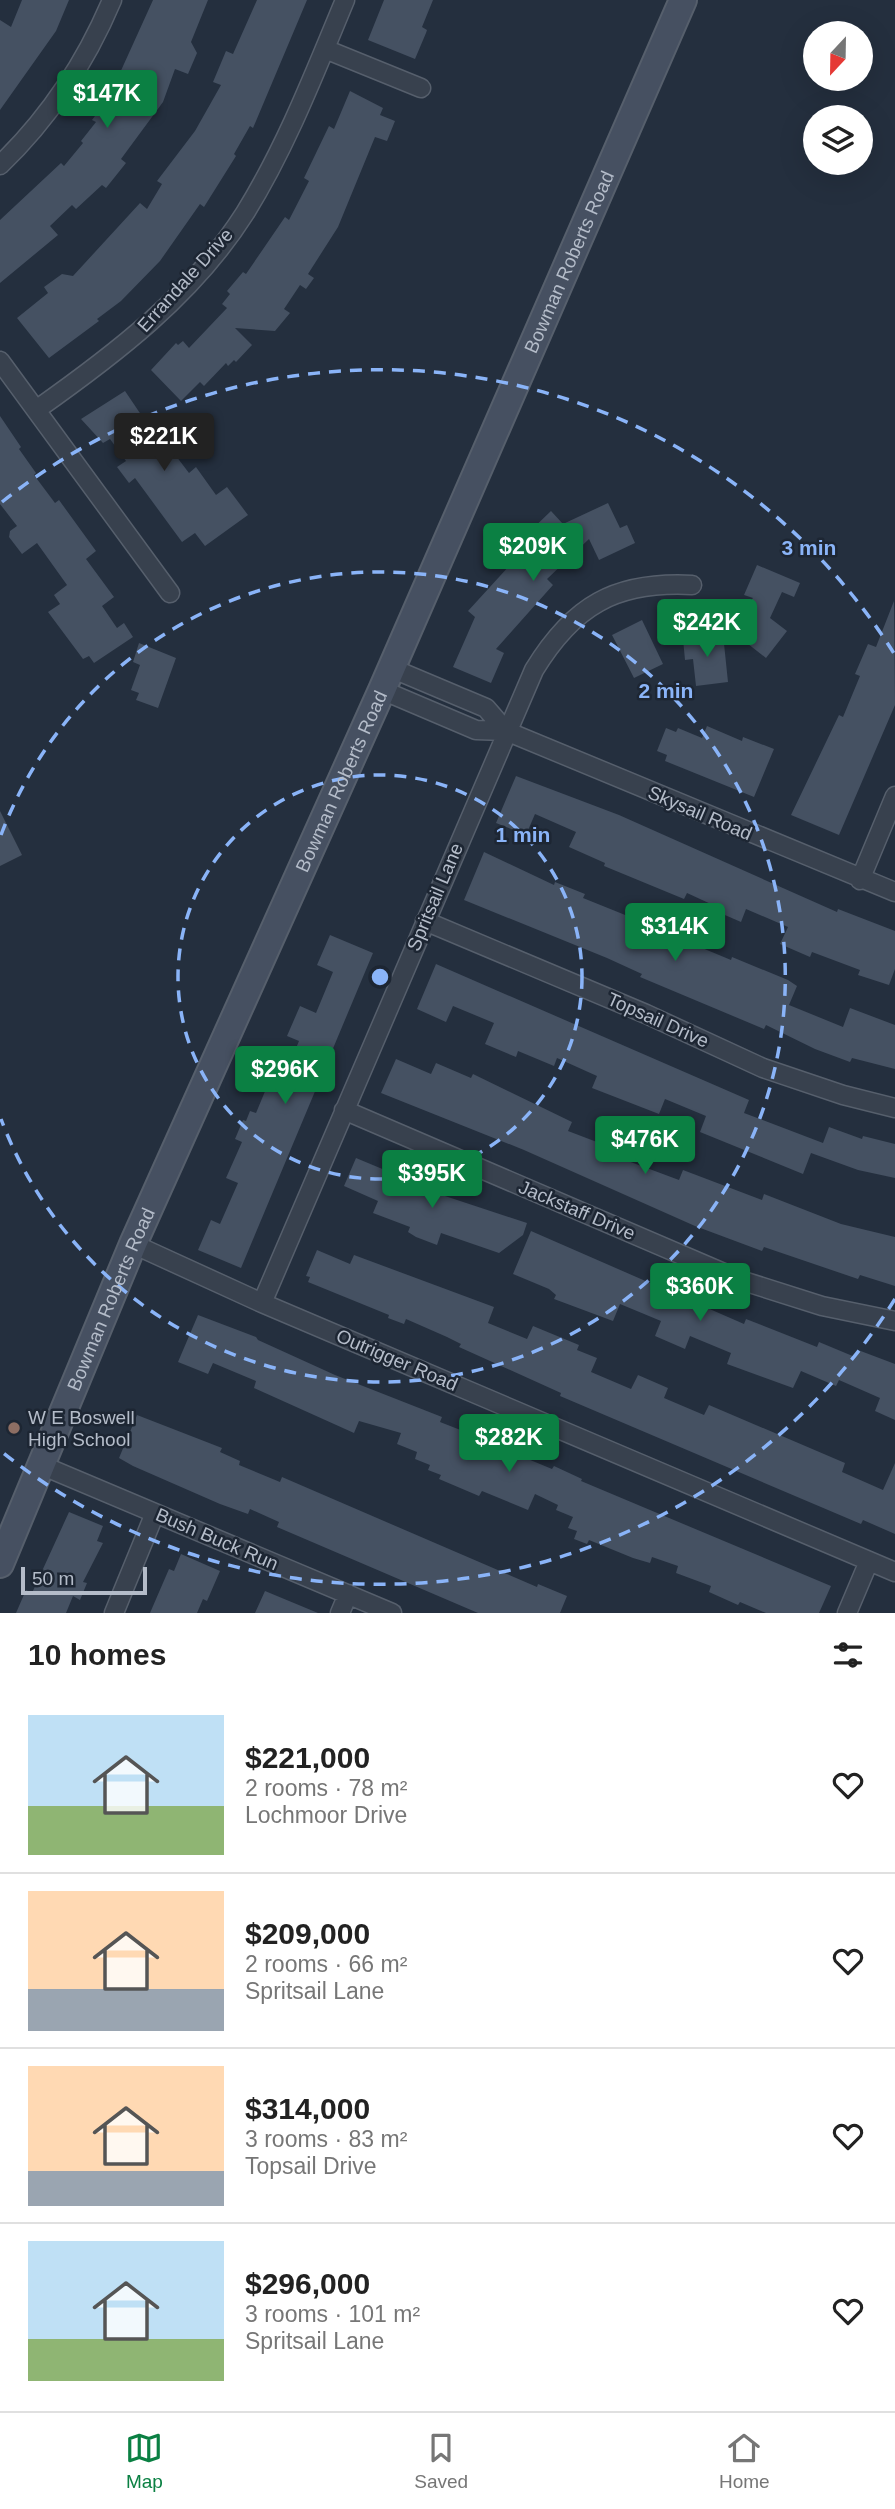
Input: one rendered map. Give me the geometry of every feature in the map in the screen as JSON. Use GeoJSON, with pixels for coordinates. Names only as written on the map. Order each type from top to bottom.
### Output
{"type":"FeatureCollection","features":[{"type":"Feature","properties":{"kind":"street"},"geometry":{"type":"LineString","coordinates":[[0,165],[36,130],[77,70],[112,0]]}},
{"type":"Feature","properties":{"kind":"street","name":"Errandale Drive"},"geometry":{"type":"LineString","coordinates":[[36,410],[107,360],[162,310],[207,262],[244,214],[274,161],[345,0]]}},
{"type":"Feature","properties":{"kind":"street","name":"Bowman Roberts Road"},"geometry":{"type":"LineString","coordinates":[[0,1564],[133,1244],[386,679],[683,0]]}},
{"type":"Feature","properties":{"kind":"street"},"geometry":{"type":"LineString","coordinates":[[325,49],[421,88]]}},
{"type":"Feature","properties":{"kind":"street"},"geometry":{"type":"LineString","coordinates":[[0,361],[170,593]]}},
{"type":"Feature","properties":{"kind":"street","name":"Spritsail Lane"},"geometry":{"type":"LineString","coordinates":[[262,1303],[506,731],[539,662],[550,644],[578,612],[625,591],[663,584],[692,585]]}},
{"type":"Feature","properties":{"kind":"street","name":"Skysail Road"},"geometry":{"type":"LineString","coordinates":[[386,679],[486,708],[506,731],[860,880],[895,892]]}},
{"type":"Feature","properties":{"kind":"street"},"geometry":{"type":"LineString","coordinates":[[860,880],[895,796]]}},
{"type":"Feature","properties":{"kind":"street","name":"Topsail Drive"},"geometry":{"type":"LineString","coordinates":[[425,921],[646,1014],[763,1068],[843,1095],[895,1108]]}},
{"type":"Feature","properties":{"kind":"street","name":"Jackstaff Drive"},"geometry":{"type":"LineString","coordinates":[[344,1110],[740,1280],[821,1306],[895,1321]]}},
{"type":"Feature","properties":{"kind":"street","name":"Outrigger Road"},"geometry":{"type":"LineString","coordinates":[[133,1244],[262,1303],[895,1572]]}},
{"type":"Feature","properties":{"kind":"street","name":"Bush Buck Run"},"geometry":{"type":"LineString","coordinates":[[41,1465],[392,1613]]}},
{"type":"Feature","properties":{"kind":"street"},"geometry":{"type":"LineString","coordinates":[[114,1613],[155,1513]]}},
{"type":"Feature","properties":{"kind":"street"},"geometry":{"type":"LineString","coordinates":[[846,1613],[869,1561]]}},
{"type":"Feature","properties":{"kind":"street"},"geometry":{"type":"LineString","coordinates":[[340,1613],[348,1594]]}},
{"type":"Feature","properties":{"kind":"building"},"geometry":{"type":"Polygon","coordinates":[[[22,0],[69,0],[56,31],[0,110],[0,20],[11,27],[22,0]]]}},
{"type":"Feature","properties":{"kind":"building"},"geometry":{"type":"Polygon","coordinates":[[[153,0],[208,0],[191,42],[197,53],[188,74],[175,69],[163,102],[121,159],[126,163],[106,188],[102,185],[76,209],[72,205],[50,226],[58,235],[0,283],[0,220],[61,163],[64,166],[83,143],[81,141],[96,122],[92,120],[109,97],[153,0]]]}},
{"type":"Feature","properties":{"kind":"building"},"geometry":{"type":"Polygon","coordinates":[[[257,0],[307,0],[253,128],[250,126],[234,154],[236,156],[204,207],[200,204],[160,261],[121,301],[97,319],[99,321],[49,358],[17,318],[48,293],[44,287],[62,274],[73,276],[140,203],[147,209],[162,184],[157,181],[195,131],[221,85],[213,82],[226,51],[233,54],[257,0]]]}},
{"type":"Feature","properties":{"kind":"building"},"geometry":{"type":"Polygon","coordinates":[[[384,0],[433,0],[422,27],[427,30],[415,59],[368,40],[384,0]]]}},
{"type":"Feature","properties":{"kind":"building"},"geometry":{"type":"Polygon","coordinates":[[[350,91],[383,108],[380,115],[395,121],[387,141],[375,137],[338,227],[308,274],[314,278],[306,289],[300,285],[284,309],[290,313],[275,331],[235,328],[252,345],[236,362],[234,360],[228,366],[226,363],[204,386],[200,382],[181,401],[151,370],[176,343],[178,345],[183,341],[189,348],[227,308],[222,304],[230,294],[227,291],[243,272],[246,274],[285,217],[289,220],[309,181],[304,178],[329,126],[334,129],[350,91]]]}},
{"type":"Feature","properties":{"kind":"building"},"geometry":{"type":"Polygon","coordinates":[[[125,391],[148,425],[157,419],[178,449],[173,452],[189,473],[196,467],[216,495],[227,487],[248,515],[205,546],[195,533],[182,542],[135,478],[129,483],[117,467],[126,461],[110,439],[103,443],[81,419],[125,391]]]}},
{"type":"Feature","properties":{"kind":"building"},"geometry":{"type":"Polygon","coordinates":[[[0,416],[36,473],[34,475],[55,503],[59,500],[96,551],[86,559],[114,597],[102,606],[117,628],[124,623],[133,637],[94,663],[89,656],[83,659],[48,612],[60,604],[54,595],[67,585],[37,543],[22,554],[9,537],[10,531],[17,526],[0,504],[0,416]]]}},
{"type":"Feature","properties":{"kind":"building"},"geometry":{"type":"Polygon","coordinates":[[[608,503],[620,528],[627,525],[635,543],[599,560],[589,539],[547,579],[553,585],[496,649],[504,653],[491,683],[453,667],[475,617],[468,611],[531,542],[525,536],[551,511],[563,524],[608,503]]]}},
{"type":"Feature","properties":{"kind":"building"},"geometry":{"type":"Polygon","coordinates":[[[757,565],[800,583],[794,597],[782,592],[770,618],[787,631],[766,658],[729,629],[753,598],[744,595],[757,565]]]}},
{"type":"Feature","properties":{"kind":"building"},"geometry":{"type":"Polygon","coordinates":[[[894,601],[895,705],[839,835],[791,815],[839,715],[843,717],[860,676],[855,674],[868,644],[876,647],[894,601]]]}},
{"type":"Feature","properties":{"kind":"building"},"geometry":{"type":"Polygon","coordinates":[[[642,620],[663,664],[634,678],[612,635],[642,620]]]}},
{"type":"Feature","properties":{"kind":"building"},"geometry":{"type":"Polygon","coordinates":[[[723,634],[728,682],[696,686],[693,659],[685,660],[683,639],[723,634]]]}},
{"type":"Feature","properties":{"kind":"building"},"geometry":{"type":"Polygon","coordinates":[[[139,643],[176,658],[158,708],[136,700],[139,693],[131,690],[140,665],[133,662],[139,643]]]}},
{"type":"Feature","properties":{"kind":"building"},"geometry":{"type":"Polygon","coordinates":[[[707,726],[742,741],[743,737],[774,749],[754,797],[665,761],[667,755],[657,751],[666,728],[676,732],[678,728],[702,738],[707,726]]]}},
{"type":"Feature","properties":{"kind":"building"},"geometry":{"type":"Polygon","coordinates":[[[516,776],[619,815],[837,912],[838,909],[895,931],[895,969],[889,985],[858,975],[860,970],[812,952],[810,957],[780,944],[788,927],[746,909],[741,922],[711,909],[713,905],[687,893],[684,899],[604,866],[605,863],[569,847],[576,832],[535,814],[526,835],[496,823],[516,776]]]}},
{"type":"Feature","properties":{"kind":"building"},"geometry":{"type":"Polygon","coordinates":[[[0,811],[22,855],[0,866],[0,811]]]}},
{"type":"Feature","properties":{"kind":"building"},"geometry":{"type":"Polygon","coordinates":[[[484,852],[554,885],[555,882],[585,894],[583,898],[655,927],[653,931],[694,949],[695,945],[731,960],[732,957],[788,980],[797,986],[789,1005],[843,1027],[850,1008],[895,1025],[895,1069],[852,1058],[850,1062],[815,1049],[766,1025],[764,1029],[640,977],[642,974],[607,958],[464,900],[484,852]]]}},
{"type":"Feature","properties":{"kind":"building"},"geometry":{"type":"Polygon","coordinates":[[[330,935],[373,953],[241,1268],[198,1250],[211,1220],[220,1224],[238,1183],[226,1178],[242,1142],[235,1139],[243,1120],[246,1121],[250,1111],[256,1113],[271,1077],[282,1082],[299,1041],[287,1036],[300,1006],[316,1013],[333,972],[317,965],[330,935]]]}},
{"type":"Feature","properties":{"kind":"building"},"geometry":{"type":"Polygon","coordinates":[[[436,964],[749,1100],[744,1113],[823,1143],[829,1127],[862,1139],[863,1136],[895,1144],[895,1178],[858,1170],[811,1153],[803,1174],[700,1132],[706,1116],[665,1099],[659,1114],[592,1088],[597,1076],[557,1058],[554,1066],[518,1051],[516,1057],[485,1044],[494,1023],[453,1006],[446,1022],[417,1009],[436,964]]]}},
{"type":"Feature","properties":{"kind":"building"},"geometry":{"type":"Polygon","coordinates":[[[396,1059],[431,1074],[436,1063],[471,1078],[473,1074],[572,1122],[568,1131],[631,1155],[628,1161],[679,1180],[683,1170],[762,1200],[764,1194],[841,1224],[895,1237],[895,1286],[860,1275],[858,1279],[764,1247],[762,1251],[695,1226],[524,1150],[381,1093],[396,1059]]]}},
{"type":"Feature","properties":{"kind":"building"},"geometry":{"type":"Polygon","coordinates":[[[356,1158],[404,1178],[407,1173],[421,1179],[420,1183],[443,1191],[442,1195],[527,1223],[523,1235],[499,1253],[441,1233],[437,1245],[416,1237],[408,1232],[410,1227],[373,1213],[378,1201],[344,1186],[356,1158]]]}},
{"type":"Feature","properties":{"kind":"building"},"geometry":{"type":"Polygon","coordinates":[[[531,1231],[744,1324],[746,1319],[817,1347],[819,1342],[855,1357],[858,1350],[895,1364],[895,1420],[875,1411],[880,1398],[839,1380],[836,1386],[801,1371],[793,1388],[727,1364],[731,1353],[690,1336],[685,1349],[655,1336],[661,1321],[620,1304],[613,1321],[554,1299],[556,1295],[549,1289],[513,1274],[531,1231]]]}},
{"type":"Feature","properties":{"kind":"building"},"geometry":{"type":"Polygon","coordinates":[[[317,1250],[350,1264],[354,1255],[494,1307],[488,1323],[527,1339],[533,1326],[579,1345],[577,1350],[597,1358],[591,1372],[631,1389],[638,1375],[668,1388],[664,1398],[704,1415],[709,1405],[845,1463],[842,1472],[883,1490],[895,1463],[895,1534],[863,1520],[861,1524],[560,1396],[561,1393],[459,1347],[461,1344],[447,1337],[406,1319],[404,1324],[388,1318],[389,1315],[308,1282],[310,1277],[306,1276],[317,1250]]]}},
{"type":"Feature","properties":{"kind":"building"},"geometry":{"type":"Polygon","coordinates":[[[198,1315],[256,1337],[335,1375],[442,1417],[440,1422],[513,1449],[511,1452],[552,1469],[554,1466],[582,1479],[581,1481],[831,1586],[819,1613],[766,1613],[740,1602],[738,1605],[709,1592],[711,1586],[676,1573],[678,1566],[652,1557],[650,1563],[589,1540],[587,1544],[574,1539],[577,1531],[568,1528],[573,1517],[556,1510],[558,1505],[535,1494],[528,1510],[482,1491],[479,1496],[439,1479],[441,1475],[428,1470],[430,1465],[415,1459],[417,1452],[397,1444],[401,1433],[359,1421],[354,1433],[254,1388],[256,1381],[213,1363],[208,1374],[178,1362],[198,1315]]]}},
{"type":"Feature","properties":{"kind":"building"},"geometry":{"type":"Polygon","coordinates":[[[137,1415],[222,1448],[220,1452],[240,1461],[239,1465],[280,1482],[282,1477],[537,1587],[538,1584],[567,1596],[560,1613],[478,1613],[277,1527],[279,1522],[250,1509],[248,1514],[220,1504],[133,1466],[119,1458],[137,1415]]]}},
{"type":"Feature","properties":{"kind":"building"},"geometry":{"type":"Polygon","coordinates":[[[69,1512],[103,1526],[97,1541],[103,1543],[83,1582],[87,1583],[80,1600],[73,1596],[66,1613],[16,1613],[26,1590],[32,1593],[69,1512]]]}},
{"type":"Feature","properties":{"kind":"building"},"geometry":{"type":"Polygon","coordinates":[[[181,1554],[220,1571],[207,1601],[203,1599],[197,1613],[150,1613],[169,1569],[174,1571],[181,1554]]]}},
{"type":"Feature","properties":{"kind":"building"},"geometry":{"type":"Polygon","coordinates":[[[265,1591],[318,1613],[255,1613],[265,1591]]]}},
{"type":"Feature","properties":{"kind":"place","name":"W E Boswell High School"},"geometry":{"type":"Point","coordinates":[14,1428]}}]}
